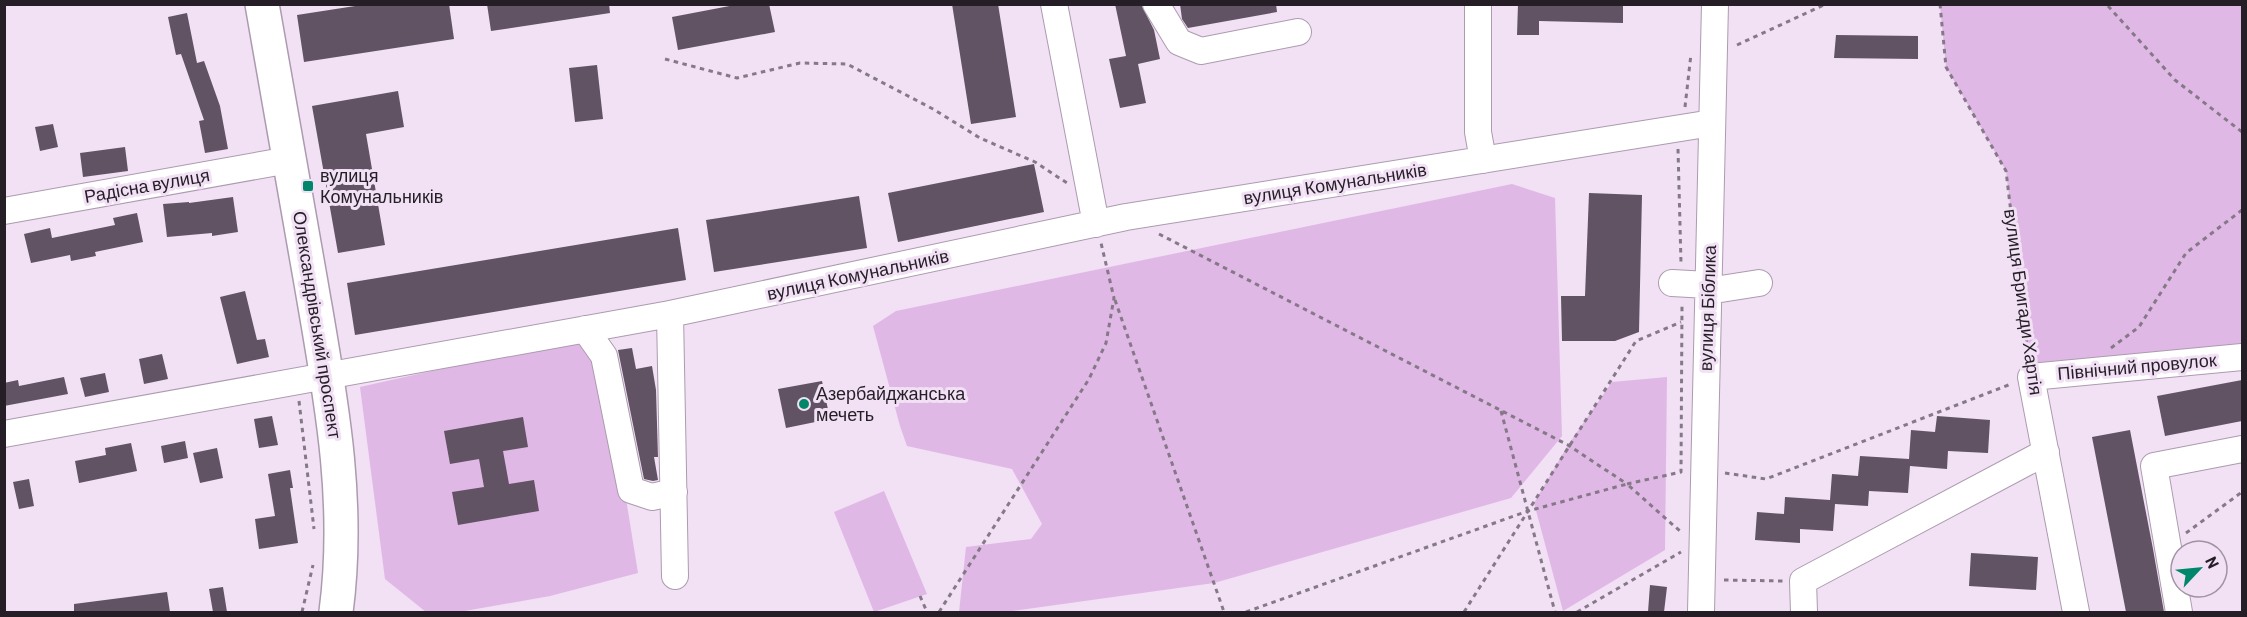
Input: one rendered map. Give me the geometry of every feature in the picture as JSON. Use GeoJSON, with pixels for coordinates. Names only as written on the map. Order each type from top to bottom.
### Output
{"type":"FeatureCollection","features":[{"type":"Feature","properties":{"kind":"main road","name":"Олександрівський проспект"},"geometry":{"type":"LineString","coordinates":[[262,4],[289,160],[312,378],[337,453],[342,515],[341,573],[336,612]]}},
{"type":"Feature","properties":{"kind":"street"},"geometry":{"type":"LineString","coordinates":[[1054,4],[1096,224]]}},
{"type":"Feature","properties":{"kind":"street"},"geometry":{"type":"LineString","coordinates":[[1156,4],[1179,42],[1201,51],[1298,32]]}},
{"type":"Feature","properties":{"kind":"street"},"geometry":{"type":"LineString","coordinates":[[1478,4],[1478,132],[1483,160]]}},
{"type":"Feature","properties":{"kind":"street","name":"вулиця Біблика"},"geometry":{"type":"LineString","coordinates":[[1701,612],[1715,4]]}},
{"type":"Feature","properties":{"kind":"street","name":"вулиця Комунальників"},"geometry":{"type":"LineString","coordinates":[[4,434],[670,314],[1126,217],[1713,123]]}},
{"type":"Feature","properties":{"kind":"street","name":"Радісна вулиця"},"geometry":{"type":"LineString","coordinates":[[4,211],[289,160]]}},
{"type":"Feature","properties":{"kind":"street"},"geometry":{"type":"LineString","coordinates":[[1672,283],[1708,288],[1759,283]]}},
{"type":"Feature","properties":{"kind":"street"},"geometry":{"type":"LineString","coordinates":[[670,314],[675,576]]}},
{"type":"Feature","properties":{"kind":"street"},"geometry":{"type":"LineString","coordinates":[[585,329],[604,356],[631,490],[652,497],[674,492]]}},
{"type":"Feature","properties":{"kind":"street","name":"Північний провулок"},"geometry":{"type":"LineString","coordinates":[[2031,377],[2242,357]]}},
{"type":"Feature","properties":{"kind":"street","name":"вулиця Бригади Хартія"},"geometry":{"type":"LineString","coordinates":[[2031,377],[2076,612]]}},
{"type":"Feature","properties":{"kind":"street"},"geometry":{"type":"LineString","coordinates":[[2178,612],[2154,466],[2242,449]]}},
{"type":"Feature","properties":{"kind":"street"},"geometry":{"type":"LineString","coordinates":[[1804,612],[1803,581],[2046,452]]}},
{"type":"Feature","properties":{"kind":"path"},"geometry":{"type":"LineString","coordinates":[[1737,45],[1826,4]]}},
{"type":"Feature","properties":{"kind":"path"},"geometry":{"type":"LineString","coordinates":[[1923,4],[2166,4]]}},
{"type":"Feature","properties":{"kind":"path","name":"вулиця Бригади Хартія"},"geometry":{"type":"LineString","coordinates":[[1940,5],[1946,67],[2006,171],[2031,377]]}},
{"type":"Feature","properties":{"kind":"path"},"geometry":{"type":"LineString","coordinates":[[2107,5],[2175,80],[2242,132]]}},
{"type":"Feature","properties":{"kind":"path"},"geometry":{"type":"LineString","coordinates":[[1684,113],[1692,45]]}},
{"type":"Feature","properties":{"kind":"path"},"geometry":{"type":"LineString","coordinates":[[665,59],[737,78],[800,63],[847,64],[933,109],[980,138],[1035,162],[1090,198]]}},
{"type":"Feature","properties":{"kind":"path"},"geometry":{"type":"LineString","coordinates":[[2079,372],[2139,327],[2186,253],[2242,210]]}},
{"type":"Feature","properties":{"kind":"path"},"geometry":{"type":"LineString","coordinates":[[1126,217],[1568,445],[1628,484],[1681,532]]}},
{"type":"Feature","properties":{"kind":"path"},"geometry":{"type":"LineString","coordinates":[[1096,224],[1114,298],[1224,612]]}},
{"type":"Feature","properties":{"kind":"path"},"geometry":{"type":"LineString","coordinates":[[939,612],[1089,379],[1106,343],[1114,298]]}},
{"type":"Feature","properties":{"kind":"path"},"geometry":{"type":"LineString","coordinates":[[1464,612],[1636,341],[1682,321]]}},
{"type":"Feature","properties":{"kind":"path"},"geometry":{"type":"LineString","coordinates":[[1725,473],[1766,479],[2031,377]]}},
{"type":"Feature","properties":{"kind":"path"},"geometry":{"type":"LineString","coordinates":[[312,378],[315,539]]}},
{"type":"Feature","properties":{"kind":"path"},"geometry":{"type":"LineString","coordinates":[[1501,410],[1555,612]]}},
{"type":"Feature","properties":{"kind":"path"},"geometry":{"type":"LineString","coordinates":[[1246,612],[1528,511],[1681,472]]}},
{"type":"Feature","properties":{"kind":"path"},"geometry":{"type":"LineString","coordinates":[[2168,546],[2242,492]]}},
{"type":"Feature","properties":{"kind":"path"},"geometry":{"type":"LineString","coordinates":[[1577,612],[1681,552]]}},
{"type":"Feature","properties":{"kind":"path"},"geometry":{"type":"LineString","coordinates":[[302,612],[314,560]]}},
{"type":"Feature","properties":{"kind":"path"},"geometry":{"type":"LineString","coordinates":[[1721,580],[1803,581]]}},
{"type":"Feature","properties":{"kind":"path"},"geometry":{"type":"LineString","coordinates":[[920,596],[927,612]]}},
{"type":"Feature","properties":{"kind":"shaded area"},"geometry":{"type":"Polygon","coordinates":[[[1940,5],[2242,5],[2242,343],[2031,377],[2006,171],[1946,67],[1940,5]]]}},
{"type":"Feature","properties":{"kind":"shaded area"},"geometry":{"type":"Polygon","coordinates":[[[1512,184],[1555,198],[1562,436],[1511,498],[1214,583],[1005,612],[959,612],[966,547],[1031,539],[1042,524],[1012,469],[907,446],[873,326],[896,311],[1512,184]]]}},
{"type":"Feature","properties":{"kind":"shaded area"},"geometry":{"type":"Polygon","coordinates":[[[580,338],[597,358],[617,443],[638,573],[550,596],[459,612],[426,612],[385,579],[360,387],[580,338]]]}},
{"type":"Feature","properties":{"kind":"shaded area"},"geometry":{"type":"Polygon","coordinates":[[[1667,377],[1665,550],[1563,611],[1534,503],[1568,445],[1612,382],[1667,377]]]}},
{"type":"Feature","properties":{"kind":"shaded area"},"geometry":{"type":"Polygon","coordinates":[[[884,491],[927,594],[874,612],[834,512],[884,491]]]}},
{"type":"Feature","properties":{"kind":"building"},"geometry":{"type":"Polygon","coordinates":[[[368,4],[449,4],[454,39],[304,62],[297,15],[368,4]]]}},
{"type":"Feature","properties":{"kind":"building"},"geometry":{"type":"Polygon","coordinates":[[[487,4],[609,4],[610,13],[491,31],[487,4]]]}},
{"type":"Feature","properties":{"kind":"building"},"geometry":{"type":"Polygon","coordinates":[[[740,4],[769,4],[775,32],[678,50],[672,17],[740,4]]]}},
{"type":"Feature","properties":{"kind":"building"},"geometry":{"type":"Polygon","coordinates":[[[952,4],[998,4],[1016,117],[971,124],[952,4]]]}},
{"type":"Feature","properties":{"kind":"building"},"geometry":{"type":"Polygon","coordinates":[[[1115,4],[1141,4],[1154,30],[1160,59],[1138,64],[1146,103],[1120,108],[1109,59],[1126,56],[1115,4]]]}},
{"type":"Feature","properties":{"kind":"building"},"geometry":{"type":"Polygon","coordinates":[[[1180,4],[1276,4],[1277,12],[1188,28],[1182,19],[1180,4]]]}},
{"type":"Feature","properties":{"kind":"building"},"geometry":{"type":"Polygon","coordinates":[[[1518,4],[1623,4],[1623,23],[1539,21],[1539,35],[1517,35],[1518,4]]]}},
{"type":"Feature","properties":{"kind":"building"},"geometry":{"type":"Polygon","coordinates":[[[187,13],[197,63],[204,61],[220,106],[228,149],[205,153],[199,121],[204,120],[181,54],[176,55],[168,17],[187,13]]]}},
{"type":"Feature","properties":{"kind":"building"},"geometry":{"type":"Polygon","coordinates":[[[1836,35],[1918,36],[1918,59],[1834,58],[1836,35]]]}},
{"type":"Feature","properties":{"kind":"building"},"geometry":{"type":"Polygon","coordinates":[[[597,65],[603,119],[575,122],[569,68],[597,65]]]}},
{"type":"Feature","properties":{"kind":"building"},"geometry":{"type":"Polygon","coordinates":[[[398,91],[404,127],[366,134],[385,245],[338,253],[312,106],[398,91]]]}},
{"type":"Feature","properties":{"kind":"building"},"geometry":{"type":"Polygon","coordinates":[[[53,124],[58,147],[40,151],[35,127],[53,124]]]}},
{"type":"Feature","properties":{"kind":"building"},"geometry":{"type":"Polygon","coordinates":[[[125,147],[128,171],[83,177],[80,153],[125,147]]]}},
{"type":"Feature","properties":{"kind":"building"},"geometry":{"type":"Polygon","coordinates":[[[1034,164],[1044,212],[898,242],[888,193],[1034,164]]]}},
{"type":"Feature","properties":{"kind":"building"},"geometry":{"type":"Polygon","coordinates":[[[1589,193],[1642,195],[1639,332],[1615,341],[1562,341],[1561,296],[1585,296],[1589,193]]]}},
{"type":"Feature","properties":{"kind":"building"},"geometry":{"type":"Polygon","coordinates":[[[859,196],[867,248],[714,272],[706,220],[859,196]]]}},
{"type":"Feature","properties":{"kind":"building"},"geometry":{"type":"Polygon","coordinates":[[[233,197],[238,232],[212,236],[212,233],[167,237],[163,204],[233,197]]]}},
{"type":"Feature","properties":{"kind":"building"},"geometry":{"type":"Polygon","coordinates":[[[137,213],[143,242],[95,252],[96,256],[71,261],[70,255],[31,263],[24,234],[50,228],[52,238],[115,225],[113,218],[137,213]]]}},
{"type":"Feature","properties":{"kind":"building"},"geometry":{"type":"Polygon","coordinates":[[[678,228],[686,280],[355,335],[347,283],[678,228]]]}},
{"type":"Feature","properties":{"kind":"building"},"geometry":{"type":"Polygon","coordinates":[[[245,291],[257,340],[265,339],[269,357],[237,364],[220,297],[245,291]]]}},
{"type":"Feature","properties":{"kind":"building"},"geometry":{"type":"Polygon","coordinates":[[[632,348],[636,369],[652,366],[656,390],[658,457],[654,457],[658,480],[653,481],[644,479],[618,350],[632,348]]]}},
{"type":"Feature","properties":{"kind":"building"},"geometry":{"type":"Polygon","coordinates":[[[162,354],[168,379],[144,384],[139,359],[162,354]]]}},
{"type":"Feature","properties":{"kind":"building"},"geometry":{"type":"Polygon","coordinates":[[[105,373],[109,392],[85,397],[80,378],[105,373]]]}},
{"type":"Feature","properties":{"kind":"building"},"geometry":{"type":"Polygon","coordinates":[[[64,377],[68,394],[4,406],[4,383],[18,380],[19,386],[64,377]]]}},
{"type":"Feature","properties":{"kind":"building"},"geometry":{"type":"Polygon","coordinates":[[[2242,380],[2242,421],[2165,436],[2157,396],[2242,380]]]}},
{"type":"Feature","properties":{"kind":"building","name":"Азербайджанська мечеть"},"geometry":{"type":"Polygon","coordinates":[[[822,381],[830,419],[786,428],[778,389],[822,381]]]}},
{"type":"Feature","properties":{"kind":"building"},"geometry":{"type":"Polygon","coordinates":[[[272,416],[278,445],[259,448],[254,419],[272,416]]]}},
{"type":"Feature","properties":{"kind":"building"},"geometry":{"type":"Polygon","coordinates":[[[1937,416],[1990,420],[1988,453],[1948,451],[1947,469],[1910,466],[1908,493],[1869,491],[1868,506],[1835,504],[1833,531],[1800,529],[1800,543],[1755,540],[1757,512],[1784,514],[1785,497],[1830,500],[1832,474],[1858,476],[1860,456],[1909,459],[1911,430],[1935,432],[1937,416]]]}},
{"type":"Feature","properties":{"kind":"building"},"geometry":{"type":"Polygon","coordinates":[[[523,417],[528,447],[503,451],[509,484],[534,480],[539,511],[458,525],[452,492],[484,487],[479,459],[450,464],[444,431],[523,417]]]}},
{"type":"Feature","properties":{"kind":"building"},"geometry":{"type":"Polygon","coordinates":[[[2130,430],[2164,612],[2126,612],[2092,437],[2130,430]]]}},
{"type":"Feature","properties":{"kind":"building"},"geometry":{"type":"Polygon","coordinates":[[[185,441],[188,458],[164,463],[161,446],[185,441]]]}},
{"type":"Feature","properties":{"kind":"building"},"geometry":{"type":"Polygon","coordinates":[[[131,443],[137,471],[79,483],[75,461],[106,455],[105,448],[131,443]]]}},
{"type":"Feature","properties":{"kind":"building"},"geometry":{"type":"Polygon","coordinates":[[[217,448],[223,478],[200,483],[193,453],[217,448]]]}},
{"type":"Feature","properties":{"kind":"building"},"geometry":{"type":"Polygon","coordinates":[[[290,470],[293,488],[290,488],[298,543],[259,549],[255,519],[275,516],[268,474],[290,470]]]}},
{"type":"Feature","properties":{"kind":"building"},"geometry":{"type":"Polygon","coordinates":[[[29,479],[34,506],[19,509],[13,482],[29,479]]]}},
{"type":"Feature","properties":{"kind":"building"},"geometry":{"type":"Polygon","coordinates":[[[1971,553],[2038,557],[2036,590],[1969,586],[1971,553]]]}},
{"type":"Feature","properties":{"kind":"building"},"geometry":{"type":"Polygon","coordinates":[[[1650,585],[1667,587],[1664,612],[1648,612],[1650,585]]]}},
{"type":"Feature","properties":{"kind":"building"},"geometry":{"type":"Polygon","coordinates":[[[223,587],[227,612],[213,612],[209,589],[223,587]]]}},
{"type":"Feature","properties":{"kind":"building"},"geometry":{"type":"Polygon","coordinates":[[[167,592],[170,612],[74,612],[74,604],[167,592]]]}},
{"type":"Feature","properties":{"kind":"place","name":"вулиця Комунальників"},"geometry":{"type":"Point","coordinates":[308,186]}},
{"type":"Feature","properties":{"kind":"place","name":"Азербайджанська мечеть"},"geometry":{"type":"Point","coordinates":[804,404]}}]}
